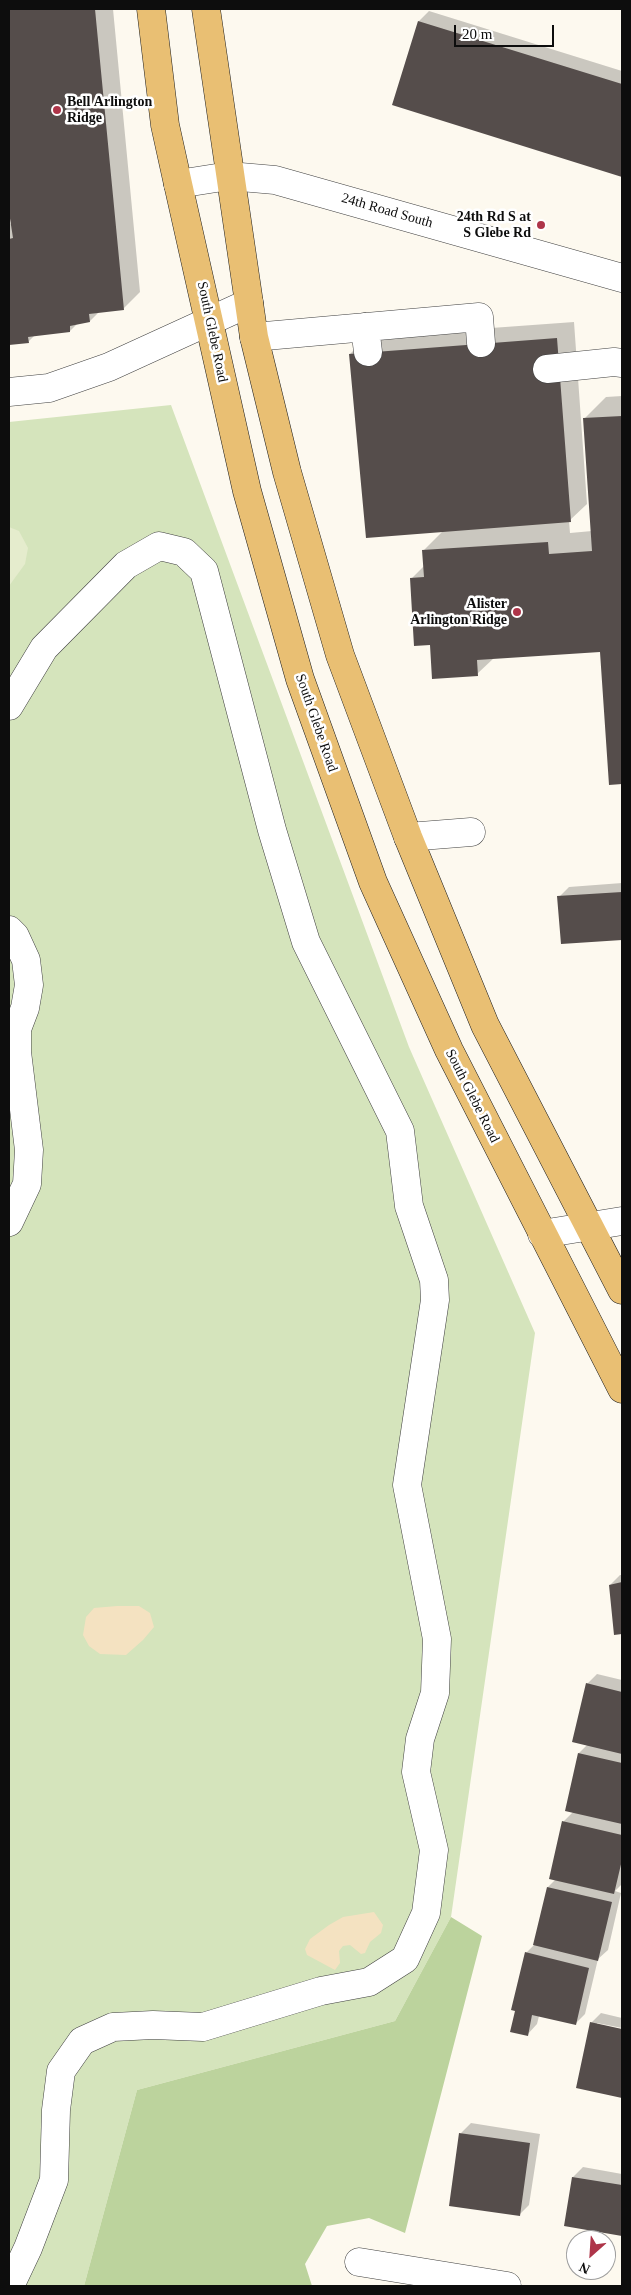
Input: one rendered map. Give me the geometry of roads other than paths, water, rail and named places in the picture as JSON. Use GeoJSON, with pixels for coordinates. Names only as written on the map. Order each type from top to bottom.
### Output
{"type":"FeatureCollection","features":[{"type":"Feature","properties":{"kind":"main road","name":"South Glebe Road"},"geometry":{"type":"LineString","coordinates":[[151,9],[166,124],[178,184],[247,491],[300,679],[373,882],[448,1050],[622,1389]]}},
{"type":"Feature","properties":{"kind":"main road"},"geometry":{"type":"LineString","coordinates":[[206,9],[254,337],[287,472],[340,655],[408,837],[485,1025],[622,1290]]}},
{"type":"Feature","properties":{"kind":"street","name":"24th Road South"},"geometry":{"type":"LineString","coordinates":[[178,184],[229,176],[275,180],[622,278]]}},
{"type":"Feature","properties":{"kind":"street"},"geometry":{"type":"LineString","coordinates":[[9,392],[49,388],[109,367],[249,303]]}},
{"type":"Feature","properties":{"kind":"street"},"geometry":{"type":"LineString","coordinates":[[254,337],[367,340],[479,317],[481,344]]}},
{"type":"Feature","properties":{"kind":"street"},"geometry":{"type":"LineString","coordinates":[[547,369],[614,362],[622,363]]}},
{"type":"Feature","properties":{"kind":"street"},"geometry":{"type":"LineString","coordinates":[[9,706],[44,648],[126,565],[158,546],[184,552],[204,571],[272,830],[306,942],[400,1131],[409,1206],[434,1280],[435,1300],[407,1485],[437,1639],[435,1694],[420,1739],[416,1772],[434,1850],[426,1913],[405,1959],[369,1982],[321,1991],[202,2027],[153,2025],[113,2027],[82,2042],[61,2071],[56,2110],[54,2180],[28,2248],[10,2286]]}},
{"type":"Feature","properties":{"kind":"street"},"geometry":{"type":"LineString","coordinates":[[408,837],[471,832]]}},
{"type":"Feature","properties":{"kind":"street"},"geometry":{"type":"LineString","coordinates":[[9,930],[15,936],[26,960],[29,985],[17,1029],[17,1052],[29,1150],[28,1184],[9,1222]]}},
{"type":"Feature","properties":{"kind":"street"},"geometry":{"type":"LineString","coordinates":[[542,1234],[622,1221]]}},
{"type":"Feature","properties":{"kind":"street"},"geometry":{"type":"LineString","coordinates":[[359,2262],[507,2286]]}},
{"type":"Feature","properties":{"kind":"place","name":"Bell Arlington Ridge"},"geometry":{"type":"Point","coordinates":[57,110]}},
{"type":"Feature","properties":{"kind":"place","name":"24th Rd S at S Glebe Rd"},"geometry":{"type":"Point","coordinates":[541,225]}},
{"type":"Feature","properties":{"kind":"place","name":"Alister Arlington Ridge"},"geometry":{"type":"Point","coordinates":[517,612]}}]}
